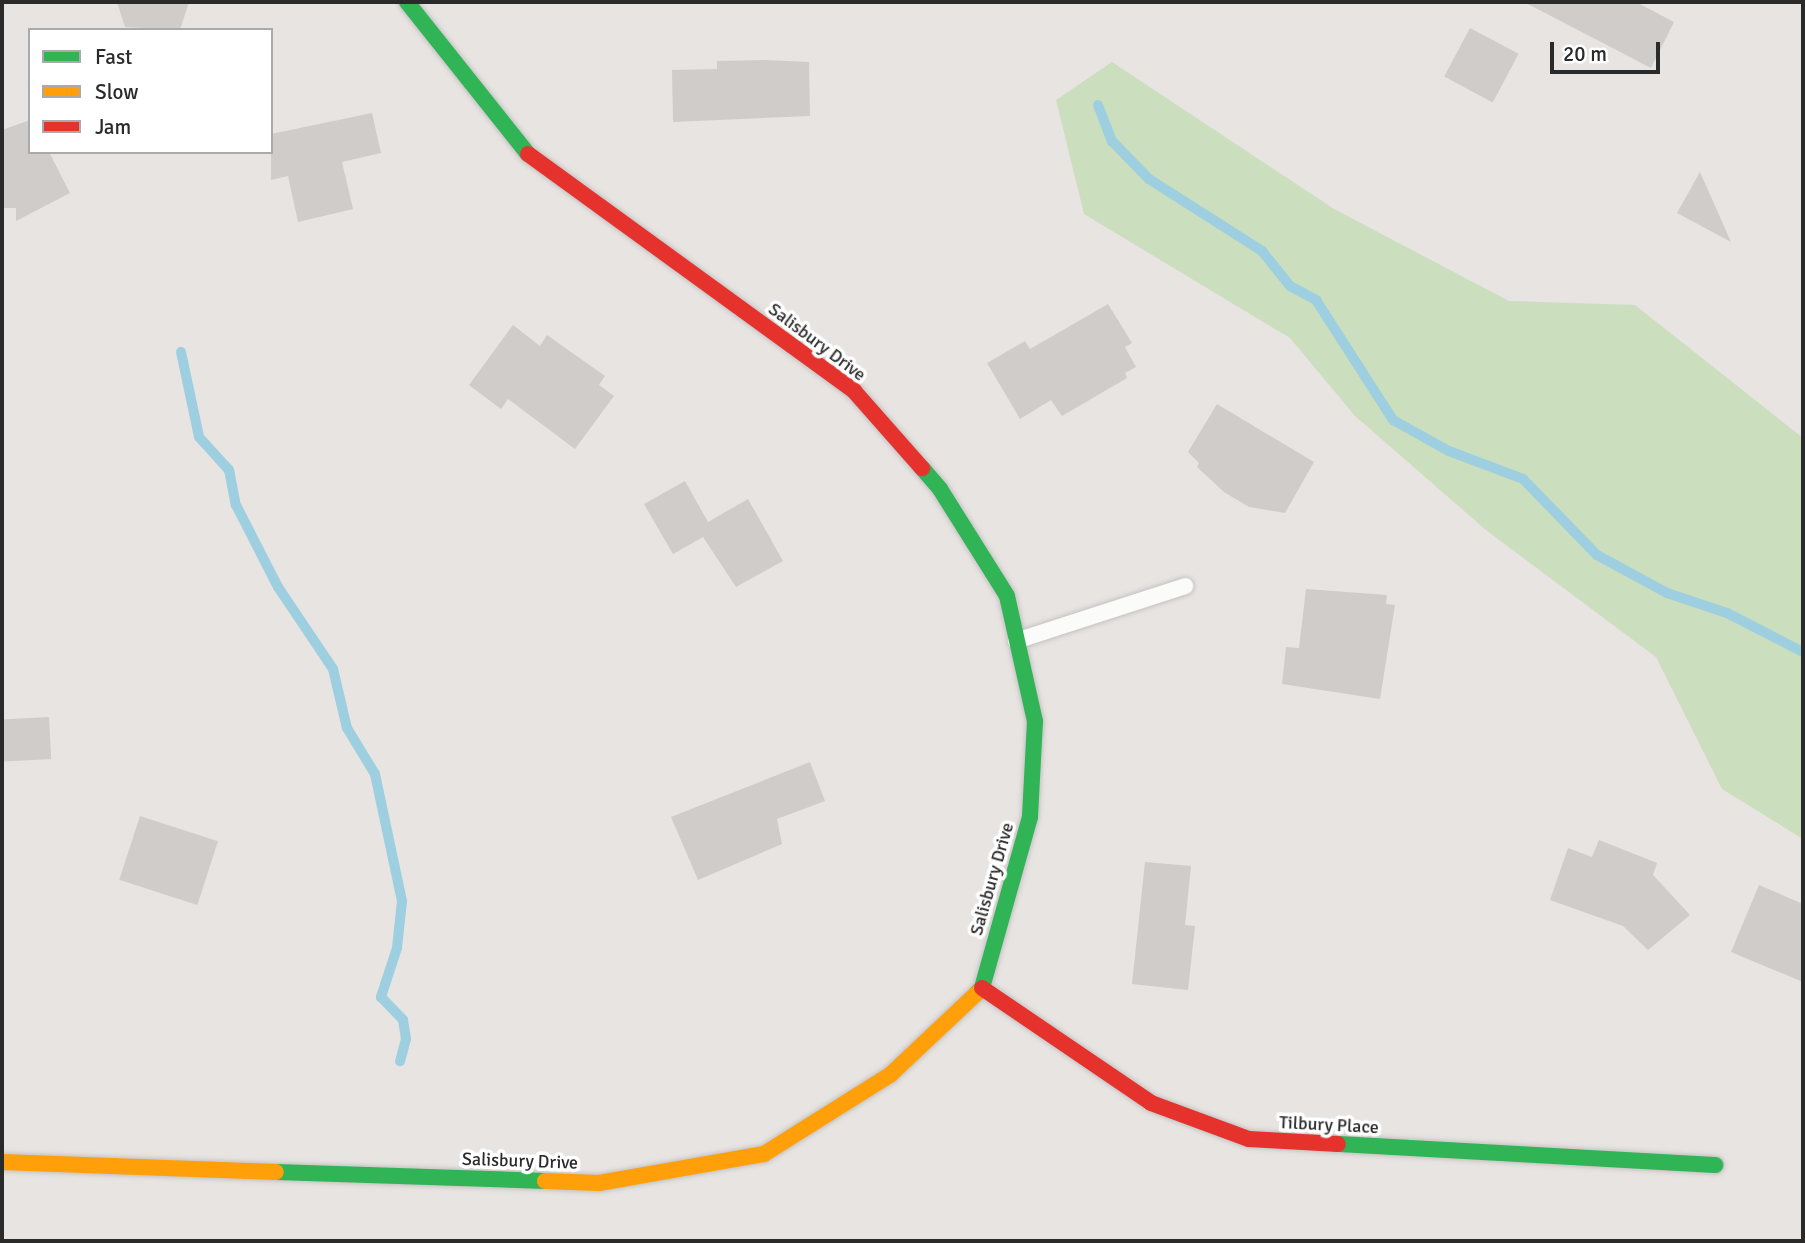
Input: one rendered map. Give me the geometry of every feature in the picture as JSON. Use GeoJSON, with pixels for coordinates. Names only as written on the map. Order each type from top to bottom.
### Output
{"type":"FeatureCollection","features":[{"type":"Feature","properties":{"kind":"street","name":"Salisbury Drive"},"geometry":{"type":"LineString","coordinates":[[2,1162],[598,1183],[764,1154],[890,1075],[982,988],[1030,817],[1035,721],[1007,596],[940,489],[854,391],[531,158],[407,2]]}},
{"type":"Feature","properties":{"kind":"street","name":"Tilbury Place"},"geometry":{"type":"LineString","coordinates":[[982,988],[1151,1103],[1249,1139],[1715,1164]]}},
{"type":"Feature","properties":{"kind":"lane"},"geometry":{"type":"LineString","coordinates":[[1016,641],[1185,586]]}},
{"type":"Feature","properties":{"kind":"green space"},"geometry":{"type":"Polygon","coordinates":[[[1112,62],[1334,209],[1509,301],[1635,305],[1803,438],[1803,839],[1722,789],[1656,657],[1486,530],[1355,416],[1290,338],[1084,214],[1056,100],[1112,62]]]}},
{"type":"Feature","properties":{"kind":"building"},"geometry":{"type":"Polygon","coordinates":[[[117,2],[189,2],[181,28],[125,27],[117,2]]]}},
{"type":"Feature","properties":{"kind":"building"},"geometry":{"type":"Polygon","coordinates":[[[1524,2],[1636,2],[1674,22],[1651,68],[1524,2]]]}},
{"type":"Feature","properties":{"kind":"building"},"geometry":{"type":"Polygon","coordinates":[[[1470,28],[1519,54],[1493,102],[1444,77],[1470,28]]]}},
{"type":"Feature","properties":{"kind":"building"},"geometry":{"type":"Polygon","coordinates":[[[717,61],[809,62],[810,116],[673,122],[672,70],[717,69],[717,61]]]}},
{"type":"Feature","properties":{"kind":"building"},"geometry":{"type":"Polygon","coordinates":[[[372,113],[381,153],[342,162],[353,209],[298,222],[288,176],[271,180],[273,134],[372,113]]]}},
{"type":"Feature","properties":{"kind":"building"},"geometry":{"type":"Polygon","coordinates":[[[28,121],[28,154],[50,154],[70,193],[16,221],[16,208],[2,208],[2,130],[28,121]]]}},
{"type":"Feature","properties":{"kind":"building"},"geometry":{"type":"Polygon","coordinates":[[[1700,172],[1731,242],[1677,213],[1700,172]]]}},
{"type":"Feature","properties":{"kind":"building"},"geometry":{"type":"Polygon","coordinates":[[[1108,304],[1132,343],[1125,347],[1136,367],[1125,373],[1127,378],[1062,416],[1051,400],[1020,419],[987,363],[1025,341],[1030,349],[1108,304]]]}},
{"type":"Feature","properties":{"kind":"building"},"geometry":{"type":"Polygon","coordinates":[[[513,325],[540,346],[547,335],[605,376],[599,385],[614,396],[575,449],[508,399],[501,409],[469,385],[513,325]]]}},
{"type":"Feature","properties":{"kind":"building"},"geometry":{"type":"Polygon","coordinates":[[[1217,404],[1314,462],[1285,513],[1249,507],[1224,492],[1197,467],[1199,463],[1188,452],[1217,404]]]}},
{"type":"Feature","properties":{"kind":"building"},"geometry":{"type":"Polygon","coordinates":[[[685,481],[708,522],[748,499],[783,561],[736,587],[703,537],[673,554],[644,504],[685,481]]]}},
{"type":"Feature","properties":{"kind":"building"},"geometry":{"type":"Polygon","coordinates":[[[1306,589],[1387,595],[1386,604],[1395,605],[1380,699],[1282,684],[1286,647],[1299,648],[1306,589]]]}},
{"type":"Feature","properties":{"kind":"building"},"geometry":{"type":"Polygon","coordinates":[[[49,717],[51,759],[4,761],[2,719],[49,717]]]}},
{"type":"Feature","properties":{"kind":"building"},"geometry":{"type":"Polygon","coordinates":[[[810,762],[825,801],[777,819],[782,844],[698,880],[671,817],[810,762]]]}},
{"type":"Feature","properties":{"kind":"building"},"geometry":{"type":"Polygon","coordinates":[[[140,816],[218,841],[197,905],[119,880],[140,816]]]}},
{"type":"Feature","properties":{"kind":"building"},"geometry":{"type":"Polygon","coordinates":[[[1599,840],[1657,863],[1653,875],[1690,915],[1648,950],[1623,926],[1550,900],[1568,848],[1592,857],[1599,840]]]}},
{"type":"Feature","properties":{"kind":"building"},"geometry":{"type":"Polygon","coordinates":[[[1145,862],[1191,866],[1185,925],[1195,926],[1188,990],[1132,984],[1145,862]]]}},
{"type":"Feature","properties":{"kind":"building"},"geometry":{"type":"Polygon","coordinates":[[[1759,885],[1803,904],[1803,982],[1731,952],[1759,885]]]}},
{"type":"Feature","properties":{"kind":"waterway"},"geometry":{"type":"LineString","coordinates":[[1098,105],[1112,141],[1149,179],[1262,251],[1290,286],[1316,300],[1393,420],[1449,451],[1523,479],[1597,555],[1667,593],[1727,613],[1803,652]]}},
{"type":"Feature","properties":{"kind":"waterway"},"geometry":{"type":"LineString","coordinates":[[181,352],[199,437],[229,470],[236,505],[278,587],[333,669],[347,728],[375,774],[402,901],[397,948],[381,997],[403,1020],[406,1039],[400,1061]]}},
{"type":"Feature","properties":{"kind":"traffic: fast"},"geometry":{"type":"LineString","coordinates":[[407,2],[528,154]]}},
{"type":"Feature","properties":{"kind":"traffic: fast"},"geometry":{"type":"LineString","coordinates":[[922,468],[940,489],[1007,596],[1035,721],[1030,817],[982,988],[977,993]]}},
{"type":"Feature","properties":{"kind":"traffic: fast"},"geometry":{"type":"LineString","coordinates":[[1338,1144],[1715,1165]]}},
{"type":"Feature","properties":{"kind":"traffic: fast"},"geometry":{"type":"LineString","coordinates":[[276,1172],[545,1181]]}},
{"type":"Feature","properties":{"kind":"traffic: slow"},"geometry":{"type":"LineString","coordinates":[[545,1181],[599,1183],[764,1154],[890,1075],[977,993]]}},
{"type":"Feature","properties":{"kind":"traffic: slow"},"geometry":{"type":"LineString","coordinates":[[2,1162],[276,1172]]}},
{"type":"Feature","properties":{"kind":"traffic: jam"},"geometry":{"type":"LineString","coordinates":[[528,154],[854,391],[922,468]]}},
{"type":"Feature","properties":{"kind":"traffic: jam"},"geometry":{"type":"LineString","coordinates":[[982,988],[1151,1103],[1249,1139],[1338,1144]]}}]}
